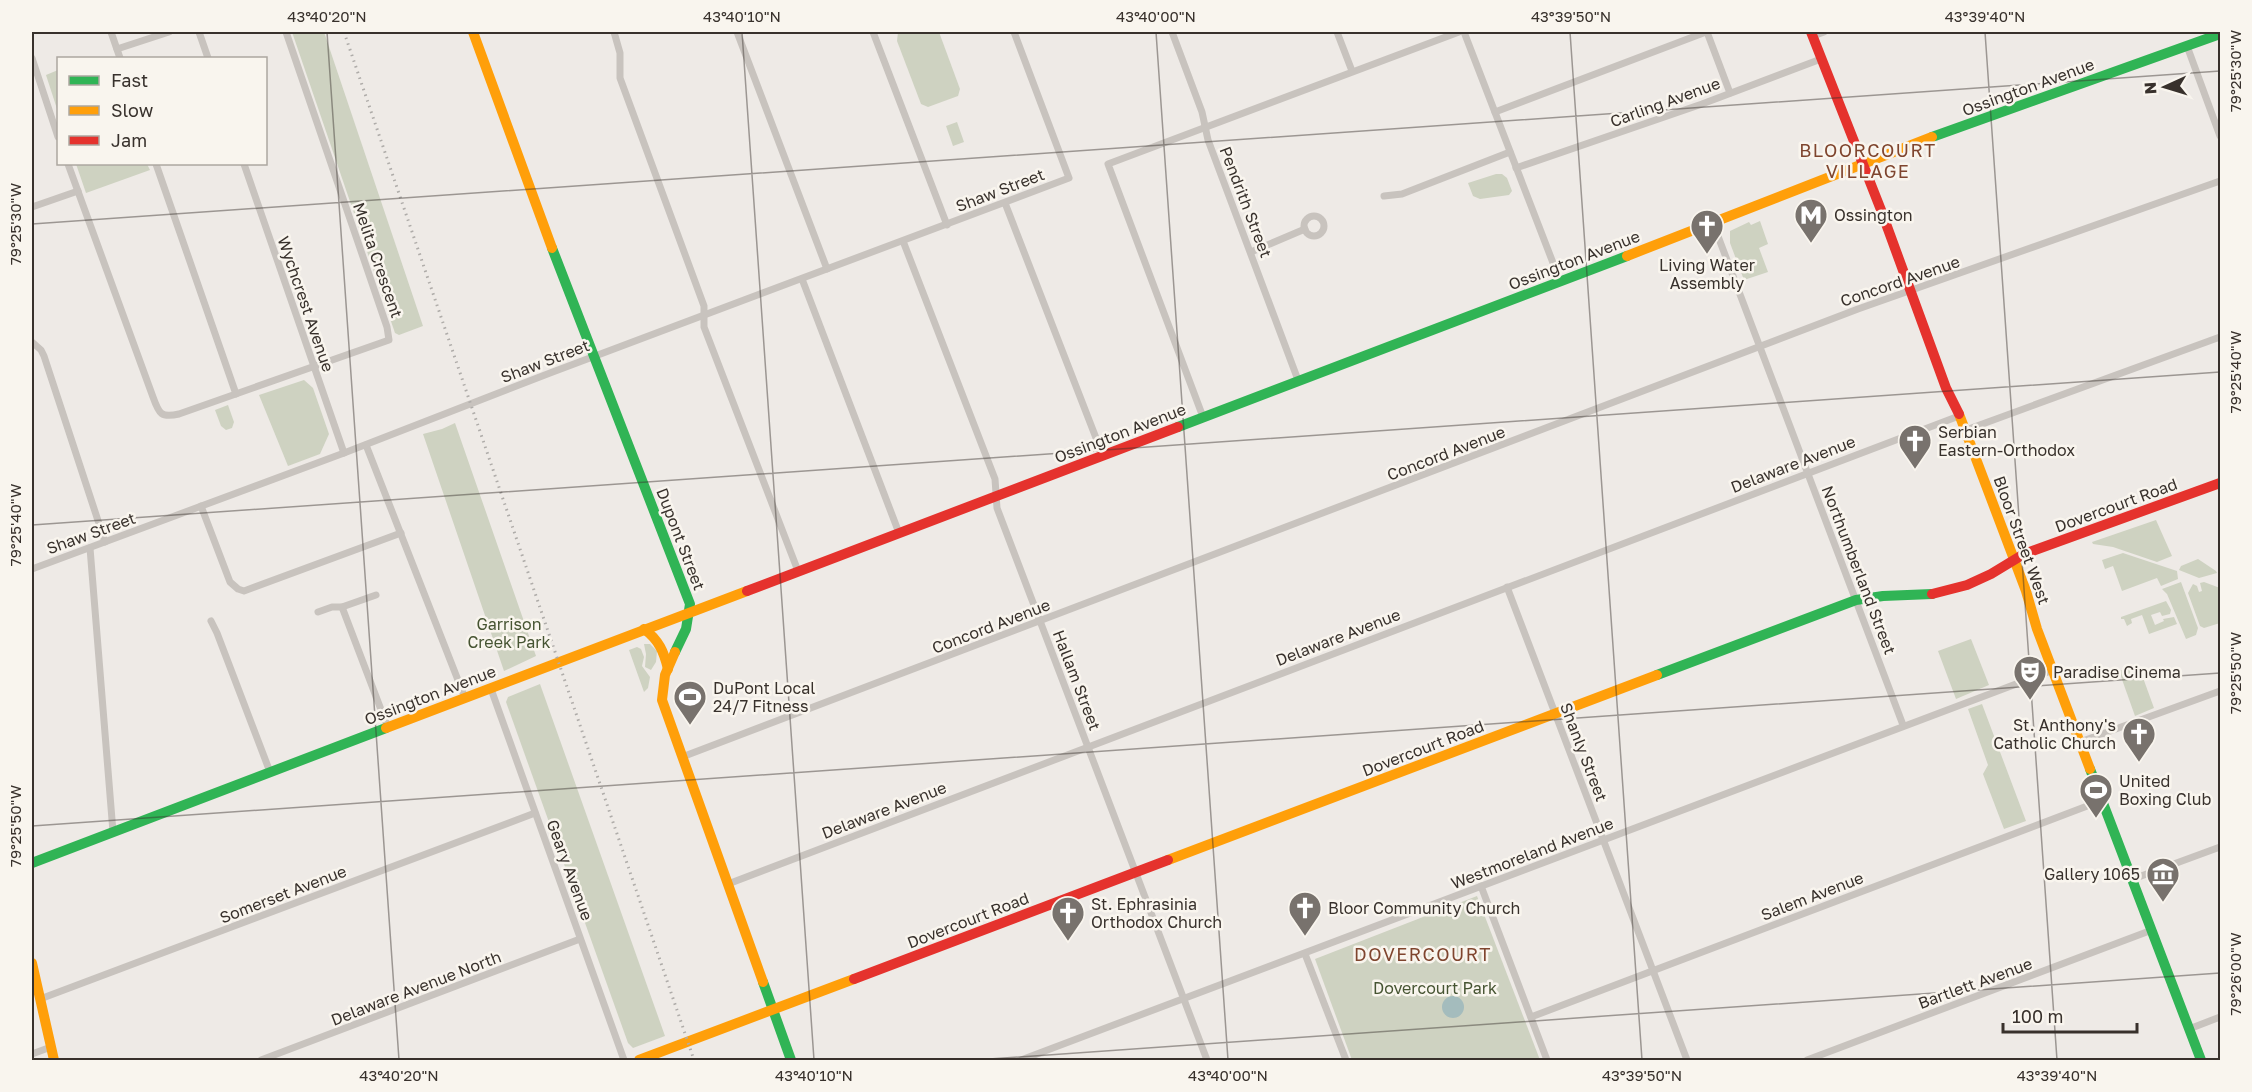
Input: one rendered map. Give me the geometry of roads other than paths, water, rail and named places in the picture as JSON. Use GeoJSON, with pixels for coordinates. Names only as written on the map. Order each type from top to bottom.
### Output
{"type":"FeatureCollection","features":[{"type":"Feature","properties":{"kind":"street"},"geometry":{"type":"LineString","coordinates":[[111,32],[120,57]]}},
{"type":"Feature","properties":{"kind":"street"},"geometry":{"type":"LineString","coordinates":[[117,49],[169,32]]}},
{"type":"Feature","properties":{"kind":"street"},"geometry":{"type":"LineString","coordinates":[[200,32],[208,57]]}},
{"type":"Feature","properties":{"kind":"street","name":"Melita Crescent"},"geometry":{"type":"LineString","coordinates":[[78,191],[156,407],[165,416],[179,414],[389,340],[286,32]]}},
{"type":"Feature","properties":{"kind":"street","name":"Dupont Street"},"geometry":{"type":"LineString","coordinates":[[473,32],[522,171],[690,604],[691,612],[661,690],[662,700],[790,1060]]}},
{"type":"Feature","properties":{"kind":"street"},"geometry":{"type":"LineString","coordinates":[[614,32],[620,53],[620,78],[696,284],[705,315],[704,327],[798,571]]}},
{"type":"Feature","properties":{"kind":"street"},"geometry":{"type":"LineString","coordinates":[[737,32],[827,269]]}},
{"type":"Feature","properties":{"kind":"street"},"geometry":{"type":"LineString","coordinates":[[873,32],[946,225]]}},
{"type":"Feature","properties":{"kind":"street","name":"Shaw Street"},"geometry":{"type":"LineString","coordinates":[[32,569],[366,445],[1069,178],[1014,32]]}},
{"type":"Feature","properties":{"kind":"street","name":"Pendrith Street"},"geometry":{"type":"LineString","coordinates":[[1172,32],[1212,149],[1298,380]]}},
{"type":"Feature","properties":{"kind":"street"},"geometry":{"type":"LineString","coordinates":[[1337,32],[1352,71]]}},
{"type":"Feature","properties":{"kind":"street"},"geometry":{"type":"LineString","coordinates":[[1203,417],[1108,164],[1459,32]]}},
{"type":"Feature","properties":{"kind":"street"},"geometry":{"type":"LineString","coordinates":[[1464,32],[1560,281]]}},
{"type":"Feature","properties":{"kind":"street"},"geometry":{"type":"LineString","coordinates":[[1495,112],[1707,32],[1730,93]]}},
{"type":"Feature","properties":{"kind":"street"},"geometry":{"type":"LineString","coordinates":[[1812,34],[1824,32]]}},
{"type":"Feature","properties":{"kind":"street","name":"Bloor Street West"},"geometry":{"type":"LineString","coordinates":[[1812,34],[1946,388],[1966,430],[2053,670],[2189,1029],[2197,1059]]}},
{"type":"Feature","properties":{"kind":"street","name":"Ossington Avenue"},"geometry":{"type":"LineString","coordinates":[[32,863],[1713,223],[1923,140],[2220,34]]}},
{"type":"Feature","properties":{"kind":"street"},"geometry":{"type":"LineString","coordinates":[[2187,46],[2220,136]]}},
{"type":"Feature","properties":{"kind":"street"},"geometry":{"type":"LineString","coordinates":[[32,58],[34,76],[57,134]]}},
{"type":"Feature","properties":{"kind":"street","name":"Carling Avenue"},"geometry":{"type":"LineString","coordinates":[[1516,168],[1821,59]]}},
{"type":"Feature","properties":{"kind":"street"},"geometry":{"type":"LineString","coordinates":[[1384,196],[1402,194],[1510,152]]}},
{"type":"Feature","properties":{"kind":"street"},"geometry":{"type":"LineString","coordinates":[[32,207],[78,191],[68,165]]}},
{"type":"Feature","properties":{"kind":"street"},"geometry":{"type":"LineString","coordinates":[[156,165],[236,394]]}},
{"type":"Feature","properties":{"kind":"street","name":"Wychcrest Avenue"},"geometry":{"type":"LineString","coordinates":[[244,165],[344,453]]}},
{"type":"Feature","properties":{"kind":"street","name":"Concord Avenue"},"geometry":{"type":"LineString","coordinates":[[682,757],[1760,347],[2220,181]]}},
{"type":"Feature","properties":{"kind":"street"},"geometry":{"type":"LineString","coordinates":[[1005,203],[1103,456]]}},
{"type":"Feature","properties":{"kind":"street","name":"Northumberland Street"},"geometry":{"type":"LineString","coordinates":[[1713,223],[1903,725]]}},
{"type":"Feature","properties":{"kind":"street"},"geometry":{"type":"LineString","coordinates":[[1251,252],[1305,229]]}},
{"type":"Feature","properties":{"kind":"street","name":"Hallam Street"},"geometry":{"type":"LineString","coordinates":[[903,241],[995,479],[997,508],[1207,1060]]}},
{"type":"Feature","properties":{"kind":"street"},"geometry":{"type":"LineString","coordinates":[[802,279],[899,533]]}},
{"type":"Feature","properties":{"kind":"street"},"geometry":{"type":"LineString","coordinates":[[1966,430],[2220,337]]}},
{"type":"Feature","properties":{"kind":"street"},"geometry":{"type":"LineString","coordinates":[[32,342],[44,356],[105,542]]}},
{"type":"Feature","properties":{"kind":"street","name":"Delaware Avenue"},"geometry":{"type":"LineString","coordinates":[[728,884],[1959,416]]}},
{"type":"Feature","properties":{"kind":"street"},"geometry":{"type":"LineString","coordinates":[[366,445],[465,698]]}},
{"type":"Feature","properties":{"kind":"street","name":"Dovercourt Road"},"geometry":{"type":"LineString","coordinates":[[639,1060],[1856,600],[1876,596],[1939,592],[1989,574],[2024,554],[2220,483]]}},
{"type":"Feature","properties":{"kind":"street"},"geometry":{"type":"LineString","coordinates":[[201,506],[230,582],[237,589],[244,591],[401,533]]}},
{"type":"Feature","properties":{"kind":"street"},"geometry":{"type":"LineString","coordinates":[[90,548],[113,832]]}},
{"type":"Feature","properties":{"kind":"street","name":"Shanly Street"},"geometry":{"type":"LineString","coordinates":[[1507,587],[1687,1060]]}},
{"type":"Feature","properties":{"kind":"street"},"geometry":{"type":"LineString","coordinates":[[318,612],[342,608],[376,595]]}},
{"type":"Feature","properties":{"kind":"street"},"geometry":{"type":"LineString","coordinates":[[342,608],[388,728]]}},
{"type":"Feature","properties":{"kind":"street"},"geometry":{"type":"LineString","coordinates":[[211,621],[270,772]]}},
{"type":"Feature","properties":{"kind":"street"},"geometry":{"type":"LineString","coordinates":[[644,629],[660,642],[668,669]]}},
{"type":"Feature","properties":{"kind":"street","name":"Westmoreland Avenue"},"geometry":{"type":"LineString","coordinates":[[1021,1060],[2053,670]]}},
{"type":"Feature","properties":{"kind":"street","name":"Geary Avenue"},"geometry":{"type":"LineString","coordinates":[[491,689],[624,1060]]}},
{"type":"Feature","properties":{"kind":"street"},"geometry":{"type":"LineString","coordinates":[[2080,742],[2220,692]]}},
{"type":"Feature","properties":{"kind":"street","name":"Salem Avenue"},"geometry":{"type":"LineString","coordinates":[[1531,1017],[2103,800]]}},
{"type":"Feature","properties":{"kind":"street","name":"Somerset Avenue"},"geometry":{"type":"LineString","coordinates":[[40,999],[535,813]]}},
{"type":"Feature","properties":{"kind":"street"},"geometry":{"type":"LineString","coordinates":[[2133,879],[2220,847]]}},
{"type":"Feature","properties":{"kind":"street"},"geometry":{"type":"LineString","coordinates":[[1481,886],[1547,1060]]}},
{"type":"Feature","properties":{"kind":"street","name":"Bartlett Avenue"},"geometry":{"type":"LineString","coordinates":[[1808,1060],[2152,930]]}},
{"type":"Feature","properties":{"kind":"street","name":"Delaware Avenue North"},"geometry":{"type":"LineString","coordinates":[[261,1060],[580,939]]}},
{"type":"Feature","properties":{"kind":"street"},"geometry":{"type":"LineString","coordinates":[[1305,954],[1346,1060]]}},
{"type":"Feature","properties":{"kind":"street"},"geometry":{"type":"LineString","coordinates":[[32,963],[54,1060]]}},
{"type":"Feature","properties":{"kind":"street"},"geometry":{"type":"LineString","coordinates":[[2189,1029],[2220,1017]]}},
{"type":"Feature","properties":{"kind":"street"},"geometry":{"type":"LineString","coordinates":[[32,1054],[51,1047]]}},
{"type":"Feature","properties":{"kind":"water"},"geometry":{"type":"Polygon","coordinates":[[[1453,996],[1463,1003],[1464,1007],[1457,1017],[1453,1018],[1443,1011],[1442,1007],[1449,997],[1453,996]]]}},
{"type":"Feature","properties":{"kind":"railway"},"geometry":{"type":"LineString","coordinates":[[344,32],[694,1060]]}},
{"type":"Feature","properties":{"kind":"place","name":"Ossington"},"geometry":{"type":"Point","coordinates":[1811,244]}},
{"type":"Feature","properties":{"kind":"place","name":"Living Water Assembly"},"geometry":{"type":"Point","coordinates":[1707,255]}},
{"type":"Feature","properties":{"kind":"place","name":"Serbian Eastern-Orthodox"},"geometry":{"type":"Point","coordinates":[1915,470]}},
{"type":"Feature","properties":{"kind":"place","name":"Paradise Cinema"},"geometry":{"type":"Point","coordinates":[2030,701]}},
{"type":"Feature","properties":{"kind":"place","name":"DuPont Local 24/7 Fitness"},"geometry":{"type":"Point","coordinates":[690,726]}},
{"type":"Feature","properties":{"kind":"place","name":"St. Anthony's Catholic Church"},"geometry":{"type":"Point","coordinates":[2139,763]}},
{"type":"Feature","properties":{"kind":"place","name":"United Boxing Club"},"geometry":{"type":"Point","coordinates":[2096,819]}},
{"type":"Feature","properties":{"kind":"place","name":"Gallery 1065"},"geometry":{"type":"Point","coordinates":[2163,903]}},
{"type":"Feature","properties":{"kind":"place","name":"Bloor Community Church"},"geometry":{"type":"Point","coordinates":[1305,937]}},
{"type":"Feature","properties":{"kind":"place","name":"St. Ephrasinia Orthodox Church"},"geometry":{"type":"Point","coordinates":[1068,942]}},
{"type":"Feature","properties":{"kind":"district","name":"BLOORCOURT VILLAGE"},"geometry":{"type":"Point","coordinates":[1868,160]}},
{"type":"Feature","properties":{"kind":"district","name":"DOVERCOURT"},"geometry":{"type":"Point","coordinates":[1423,954]}},
{"type":"Feature","properties":{"kind":"park label","name":"Garrison Creek Park"},"geometry":{"type":"Point","coordinates":[509,633]}},
{"type":"Feature","properties":{"kind":"park label","name":"Dovercourt Park"},"geometry":{"type":"Point","coordinates":[1435,988]}}]}
